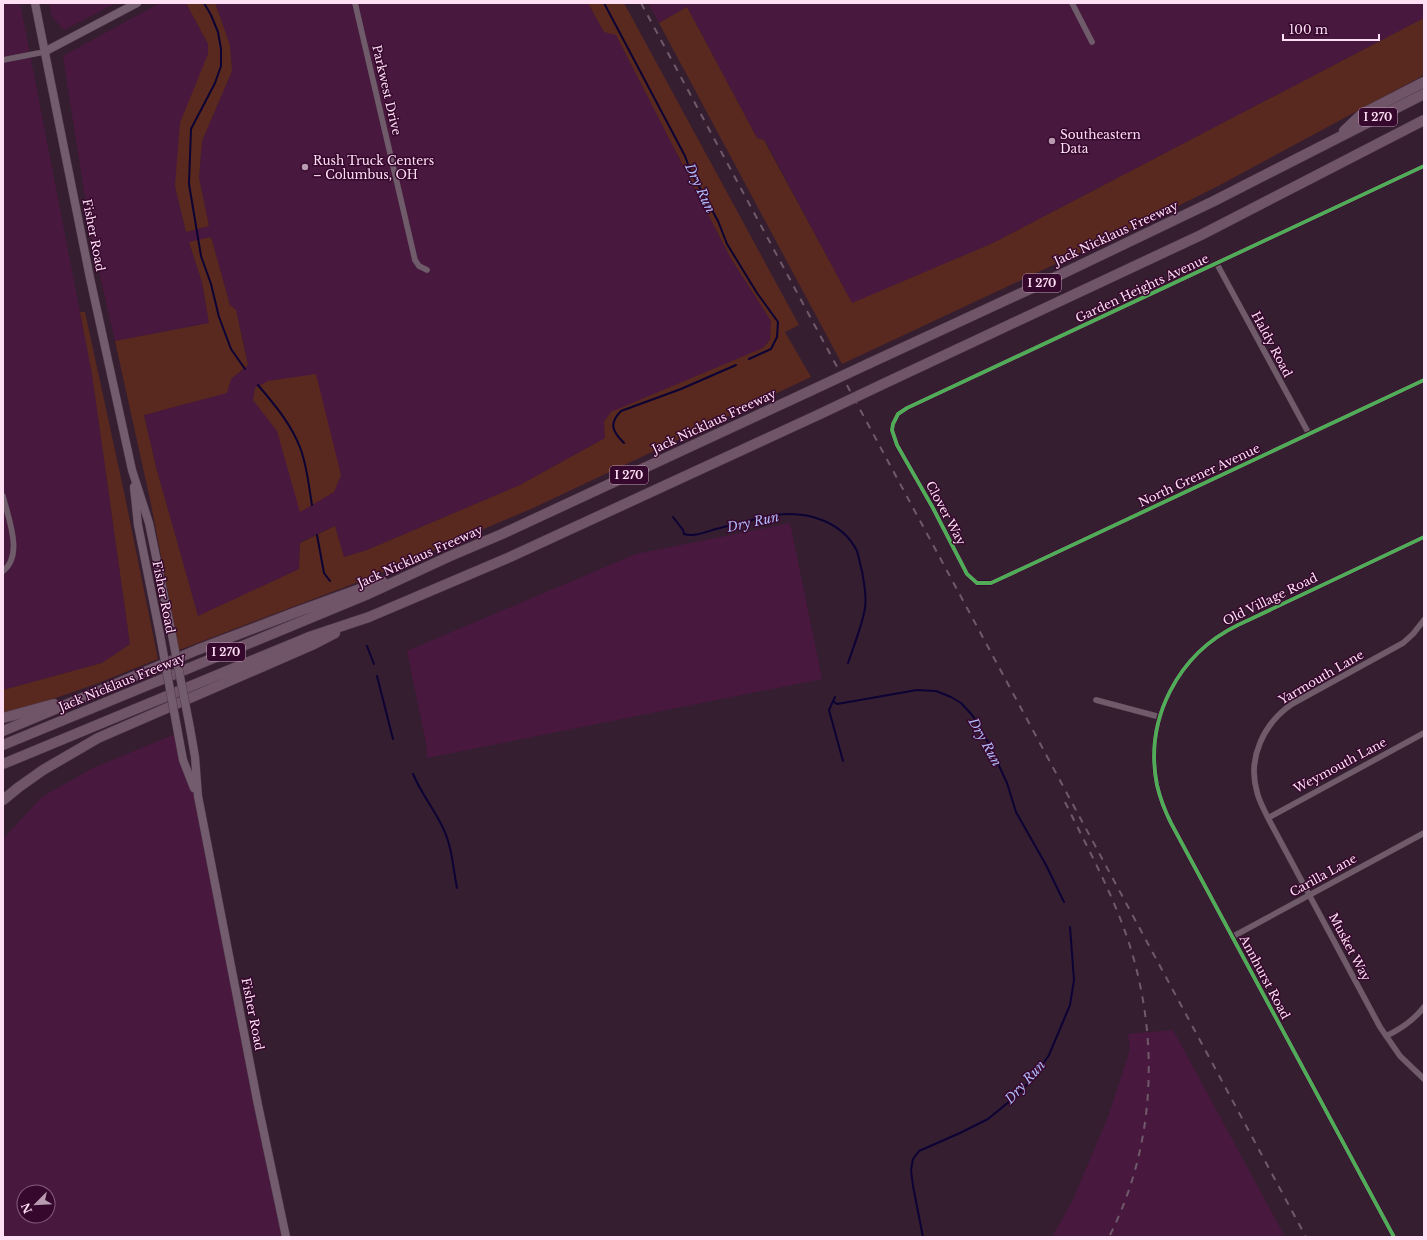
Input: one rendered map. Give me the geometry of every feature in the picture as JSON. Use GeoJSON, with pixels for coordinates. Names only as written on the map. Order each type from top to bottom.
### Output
{"type":"FeatureCollection","features":[{"type":"Feature","properties":{"kind":"highway"},"geometry":{"type":"LineString","coordinates":[[1332,141],[1362,114],[1424,82]]}},
{"type":"Feature","properties":{"kind":"highway","name":"Jack Nicklaus Freeway"},"geometry":{"type":"LineString","coordinates":[[3,745],[359,598],[502,534],[1043,283],[1214,201],[1424,94]]}},
{"type":"Feature","properties":{"kind":"highway","name":"I 270"},"geometry":{"type":"LineString","coordinates":[[3,764],[308,637],[369,616],[517,554],[1201,235],[1424,120]]}},
{"type":"Feature","properties":{"kind":"highway"},"geometry":{"type":"LineString","coordinates":[[3,731],[197,650],[448,557]]}},
{"type":"Feature","properties":{"kind":"highway"},"geometry":{"type":"LineString","coordinates":[[3,800],[43,770],[98,738],[312,645],[369,616]]}},
{"type":"Feature","properties":{"kind":"highway"},"geometry":{"type":"LineString","coordinates":[[3,718],[100,691]]}},
{"type":"Feature","properties":{"kind":"main road","name":"Fisher Road"},"geometry":{"type":"LineString","coordinates":[[35,3],[90,278],[132,470],[149,522],[171,630],[195,756],[198,796],[258,1105],[286,1237]]}},
{"type":"Feature","properties":{"kind":"main road"},"geometry":{"type":"LineString","coordinates":[[44,52],[137,3]]}},
{"type":"Feature","properties":{"kind":"main road","name":"Fisher Road"},"geometry":{"type":"LineString","coordinates":[[132,470],[138,525],[183,760],[198,796]]}},
{"type":"Feature","properties":{"kind":"street","name":"Parkwest Drive"},"geometry":{"type":"LineString","coordinates":[[355,3],[415,260],[419,266],[427,270]]}},
{"type":"Feature","properties":{"kind":"street"},"geometry":{"type":"LineString","coordinates":[[1072,3],[1092,42]]}},
{"type":"Feature","properties":{"kind":"street"},"geometry":{"type":"LineString","coordinates":[[3,60],[44,52]]}},
{"type":"Feature","properties":{"kind":"street","name":"Garden Heights Avenue"},"geometry":{"type":"LineString","coordinates":[[897,444],[892,430],[893,424],[898,414],[907,408],[1424,166]]}},
{"type":"Feature","properties":{"kind":"street","name":"Haldy Road"},"geometry":{"type":"LineString","coordinates":[[1216,264],[1309,434]]}},
{"type":"Feature","properties":{"kind":"street","name":"North Grener Avenue"},"geometry":{"type":"LineString","coordinates":[[982,584],[991,583],[1424,380]]}},
{"type":"Feature","properties":{"kind":"street","name":"Clover Way"},"geometry":{"type":"LineString","coordinates":[[897,444],[933,508],[966,574],[974,581],[982,584]]}},
{"type":"Feature","properties":{"kind":"street"},"geometry":{"type":"LineString","coordinates":[[3,496],[14,550],[12,561],[3,571]]}},
{"type":"Feature","properties":{"kind":"street","name":"Old Village Road"},"geometry":{"type":"LineString","coordinates":[[1160,717],[1170,692],[1184,667],[1203,647],[1216,637],[1233,627],[1424,537]]}},
{"type":"Feature","properties":{"kind":"street","name":"Yarmouth Lane"},"geometry":{"type":"LineString","coordinates":[[1268,818],[1257,792],[1254,778],[1254,767],[1258,748],[1268,727],[1278,715],[1292,704],[1391,650],[1413,634],[1424,620]]}},
{"type":"Feature","properties":{"kind":"street"},"geometry":{"type":"LineString","coordinates":[[1096,700],[1160,717]]}},
{"type":"Feature","properties":{"kind":"street","name":"Annhurst Road"},"geometry":{"type":"LineString","coordinates":[[1160,717],[1154,751],[1157,784],[1161,800],[1171,823],[1394,1237]]}},
{"type":"Feature","properties":{"kind":"street","name":"Weymouth Lane"},"geometry":{"type":"LineString","coordinates":[[1268,818],[1424,733]]}},
{"type":"Feature","properties":{"kind":"street","name":"Musket Way"},"geometry":{"type":"LineString","coordinates":[[1268,818],[1386,1036],[1400,1056],[1424,1079]]}},
{"type":"Feature","properties":{"kind":"street","name":"Carilla Lane"},"geometry":{"type":"LineString","coordinates":[[1232,936],[1424,833]]}},
{"type":"Feature","properties":{"kind":"street"},"geometry":{"type":"LineString","coordinates":[[1386,1036],[1398,1030],[1415,1018],[1424,1007]]}},
{"type":"Feature","properties":{"kind":"shaded area"},"geometry":{"type":"Polygon","coordinates":[[[3,3],[20,3],[92,374],[130,644],[102,663],[3,690],[3,3]]]}},
{"type":"Feature","properties":{"kind":"shaded area"},"geometry":{"type":"Polygon","coordinates":[[[49,3],[116,3],[64,30],[52,17],[49,3]]]}},
{"type":"Feature","properties":{"kind":"shaded area"},"geometry":{"type":"Polygon","coordinates":[[[160,3],[186,3],[208,44],[208,54],[175,186],[186,232],[209,226],[199,178],[202,141],[232,71],[230,45],[215,3],[588,3],[604,32],[616,35],[730,257],[771,321],[770,340],[763,348],[604,422],[605,438],[520,485],[367,550],[344,557],[335,526],[300,542],[299,569],[198,617],[156,467],[144,415],[226,393],[231,379],[248,365],[236,310],[230,305],[211,237],[189,243],[202,282],[209,323],[115,341],[91,236],[63,56],[160,3]]]}},
{"type":"Feature","properties":{"kind":"shaded area"},"geometry":{"type":"Polygon","coordinates":[[[186,3],[215,3],[230,45],[232,71],[202,141],[199,178],[209,226],[186,232],[175,186],[180,123],[208,54],[208,44],[186,3]]]}},
{"type":"Feature","properties":{"kind":"shaded area"},"geometry":{"type":"Polygon","coordinates":[[[588,3],[624,3],[799,325],[785,332],[811,377],[533,508],[369,578],[179,650],[151,504],[115,341],[209,323],[202,282],[189,242],[211,237],[230,305],[236,310],[248,365],[231,379],[227,393],[144,415],[156,467],[198,616],[299,569],[300,543],[335,526],[344,557],[367,550],[520,485],[605,438],[604,422],[611,412],[763,348],[770,340],[771,321],[730,257],[616,35],[604,32],[588,3]]]}},
{"type":"Feature","properties":{"kind":"shaded area"},"geometry":{"type":"Polygon","coordinates":[[[648,3],[1424,3],[1424,18],[993,243],[852,304],[765,140],[757,138],[687,7],[659,23],[648,3]]]}},
{"type":"Feature","properties":{"kind":"shaded area"},"geometry":{"type":"Polygon","coordinates":[[[687,7],[757,138],[764,140],[852,303],[993,243],[1424,18],[1424,75],[1220,185],[1160,215],[842,364],[659,23],[687,7]]]}},
{"type":"Feature","properties":{"kind":"shaded area"},"geometry":{"type":"Polygon","coordinates":[[[80,312],[85,312],[158,659],[96,684],[3,714],[3,690],[102,663],[130,644],[92,374],[80,312]]]}},
{"type":"Feature","properties":{"kind":"shaded area"},"geometry":{"type":"Polygon","coordinates":[[[316,374],[341,475],[334,492],[300,512],[277,431],[253,400],[255,388],[268,381],[316,374]]]}},
{"type":"Feature","properties":{"kind":"shaded area"},"geometry":{"type":"Polygon","coordinates":[[[790,523],[822,679],[427,758],[427,748],[407,651],[636,554],[790,523]]]}},
{"type":"Feature","properties":{"kind":"shaded area"},"geometry":{"type":"Polygon","coordinates":[[[178,733],[198,796],[286,1237],[3,1237],[3,839],[42,797],[93,768],[178,733]]]}},
{"type":"Feature","properties":{"kind":"shaded area"},"geometry":{"type":"Polygon","coordinates":[[[1173,1030],[1285,1237],[1052,1237],[1072,1202],[1108,1117],[1130,1050],[1128,1034],[1173,1030]]]}},
{"type":"Feature","properties":{"kind":"waterway"},"geometry":{"type":"LineString","coordinates":[[204,3],[218,32],[221,49],[221,66],[215,83],[191,129],[189,184],[201,256],[211,284],[219,317],[231,349],[245,369]]}},
{"type":"Feature","properties":{"kind":"waterway","name":"Dry Run"},"geometry":{"type":"LineString","coordinates":[[604,3],[685,156],[690,170],[718,221],[727,244],[757,293],[778,322],[777,337],[771,349],[749,359]]}},
{"type":"Feature","properties":{"kind":"waterway","name":"Dry Run"},"geometry":{"type":"LineString","coordinates":[[624,443],[617,435],[613,424],[614,420],[621,411],[681,389],[736,365]]}},
{"type":"Feature","properties":{"kind":"waterway"},"geometry":{"type":"LineString","coordinates":[[258,385],[271,400],[293,432],[305,463],[312,505]]}},
{"type":"Feature","properties":{"kind":"waterway","name":"Dry Run"},"geometry":{"type":"LineString","coordinates":[[673,517],[683,530],[684,534],[688,535],[776,515],[788,514],[822,520],[833,525],[842,532],[857,551],[862,571],[866,603],[858,636],[848,663]]}},
{"type":"Feature","properties":{"kind":"waterway"},"geometry":{"type":"LineString","coordinates":[[317,535],[324,573],[330,581]]}},
{"type":"Feature","properties":{"kind":"waterway"},"geometry":{"type":"LineString","coordinates":[[367,646],[374,664]]}},
{"type":"Feature","properties":{"kind":"waterway"},"geometry":{"type":"LineString","coordinates":[[377,676],[393,739]]}},
{"type":"Feature","properties":{"kind":"waterway","name":"Dry Run"},"geometry":{"type":"LineString","coordinates":[[833,701],[837,704],[917,690],[936,691],[961,703],[973,716],[989,744],[1007,783],[1016,812],[1046,865],[1064,902]]}},
{"type":"Feature","properties":{"kind":"waterway","name":"Dry Run"},"geometry":{"type":"LineString","coordinates":[[835,697],[829,710],[843,761]]}},
{"type":"Feature","properties":{"kind":"waterway"},"geometry":{"type":"LineString","coordinates":[[413,774],[446,835],[457,888]]}},
{"type":"Feature","properties":{"kind":"waterway","name":"Dry Run"},"geometry":{"type":"LineString","coordinates":[[923,1237],[913,1186],[911,1170],[913,1159],[919,1151],[988,1119],[1016,1096],[1034,1077],[1049,1055],[1070,1005],[1074,980],[1070,927]]}},
{"type":"Feature","properties":{"kind":"railway"},"geometry":{"type":"LineString","coordinates":[[641,3],[1306,1237]]}},
{"type":"Feature","properties":{"kind":"railway"},"geometry":{"type":"LineString","coordinates":[[1065,802],[1099,870],[1122,922],[1138,977],[1145,1014],[1148,1052],[1148,1090],[1144,1128],[1136,1165],[1125,1202],[1109,1237]]}},
{"type":"Feature","properties":{"kind":"cycle path"},"geometry":{"type":"LineString","coordinates":[[1424,166],[907,408],[898,414],[892,430],[897,445],[933,508],[967,574],[977,583],[991,583],[1424,380]]}},
{"type":"Feature","properties":{"kind":"cycle path"},"geometry":{"type":"LineString","coordinates":[[1394,1237],[1171,823],[1158,790],[1154,760],[1156,736],[1161,713],[1170,691],[1183,671],[1198,653],[1217,637],[1238,625],[1424,537]]}},
{"type":"Feature","properties":{"kind":"place","name":"Southeastern Data"},"geometry":{"type":"Point","coordinates":[1052,141]}},
{"type":"Feature","properties":{"kind":"place","name":"Rush Truck Centers – Columbus, OH"},"geometry":{"type":"Point","coordinates":[305,167]}}]}
